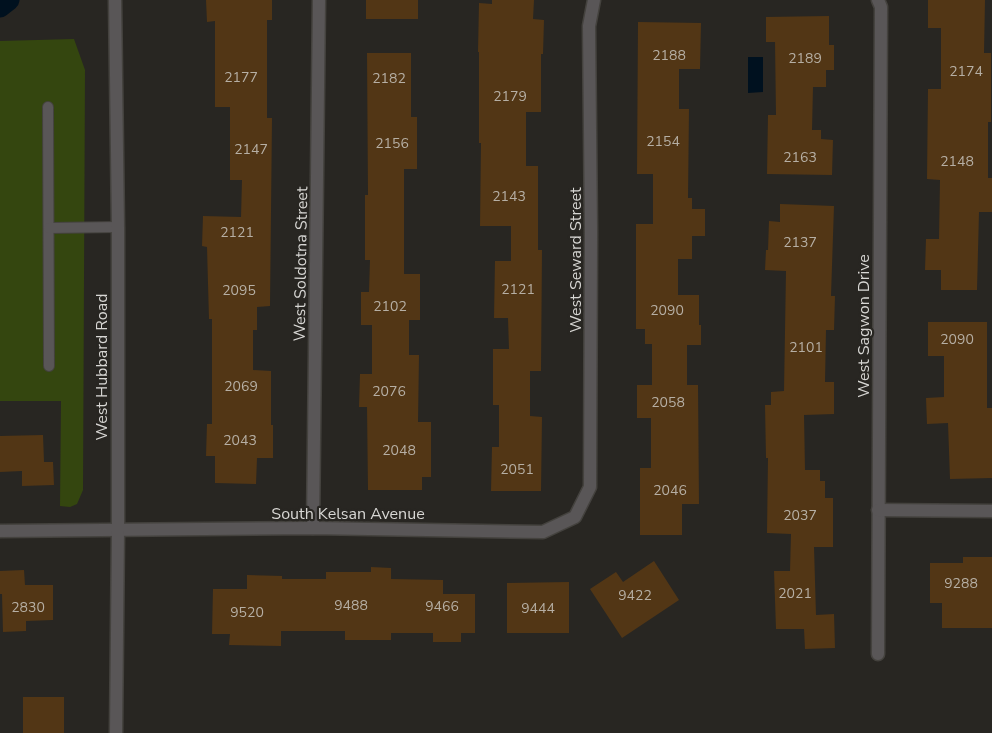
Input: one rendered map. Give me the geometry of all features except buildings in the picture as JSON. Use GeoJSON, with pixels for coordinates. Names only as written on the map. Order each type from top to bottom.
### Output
{"type":"FeatureCollection","features":[{"type":"Feature","properties":{"kind":"street","name":"West Hubbard Road"},"geometry":{"type":"LineString","coordinates":[[115,0],[118,227],[116,733]]}},
{"type":"Feature","properties":{"kind":"street","name":"West Soldotna Street"},"geometry":{"type":"LineString","coordinates":[[313,528],[319,0]]}},
{"type":"Feature","properties":{"kind":"street","name":"West Seward Street"},"geometry":{"type":"LineString","coordinates":[[575,517],[590,487],[591,223],[589,26],[594,0]]}},
{"type":"Feature","properties":{"kind":"street","name":"West Sagwon Drive"},"geometry":{"type":"LineString","coordinates":[[878,0],[881,7],[878,654]]}},
{"type":"Feature","properties":{"kind":"street"},"geometry":{"type":"LineString","coordinates":[[878,510],[992,511]]}},
{"type":"Feature","properties":{"kind":"street","name":"South Kelsan Avenue"},"geometry":{"type":"LineString","coordinates":[[0,532],[313,528],[543,532],[575,517]]}},
{"type":"Feature","properties":{"kind":"lane"},"geometry":{"type":"LineString","coordinates":[[48,107],[49,366]]}},
{"type":"Feature","properties":{"kind":"lane"},"geometry":{"type":"LineString","coordinates":[[49,228],[118,227]]}},
{"type":"Feature","properties":{"kind":"green space"},"geometry":{"type":"Polygon","coordinates":[[[74,39],[85,70],[83,490],[77,504],[70,507],[60,506],[61,401],[0,401],[0,41],[74,39]]]}},
{"type":"Feature","properties":{"kind":"water"},"geometry":{"type":"Polygon","coordinates":[[[748,57],[763,57],[763,92],[748,93],[748,57]]]}},
{"type":"Feature","properties":{"kind":"waterway"},"geometry":{"type":"LineString","coordinates":[[0,7],[9,0]]}}]}
